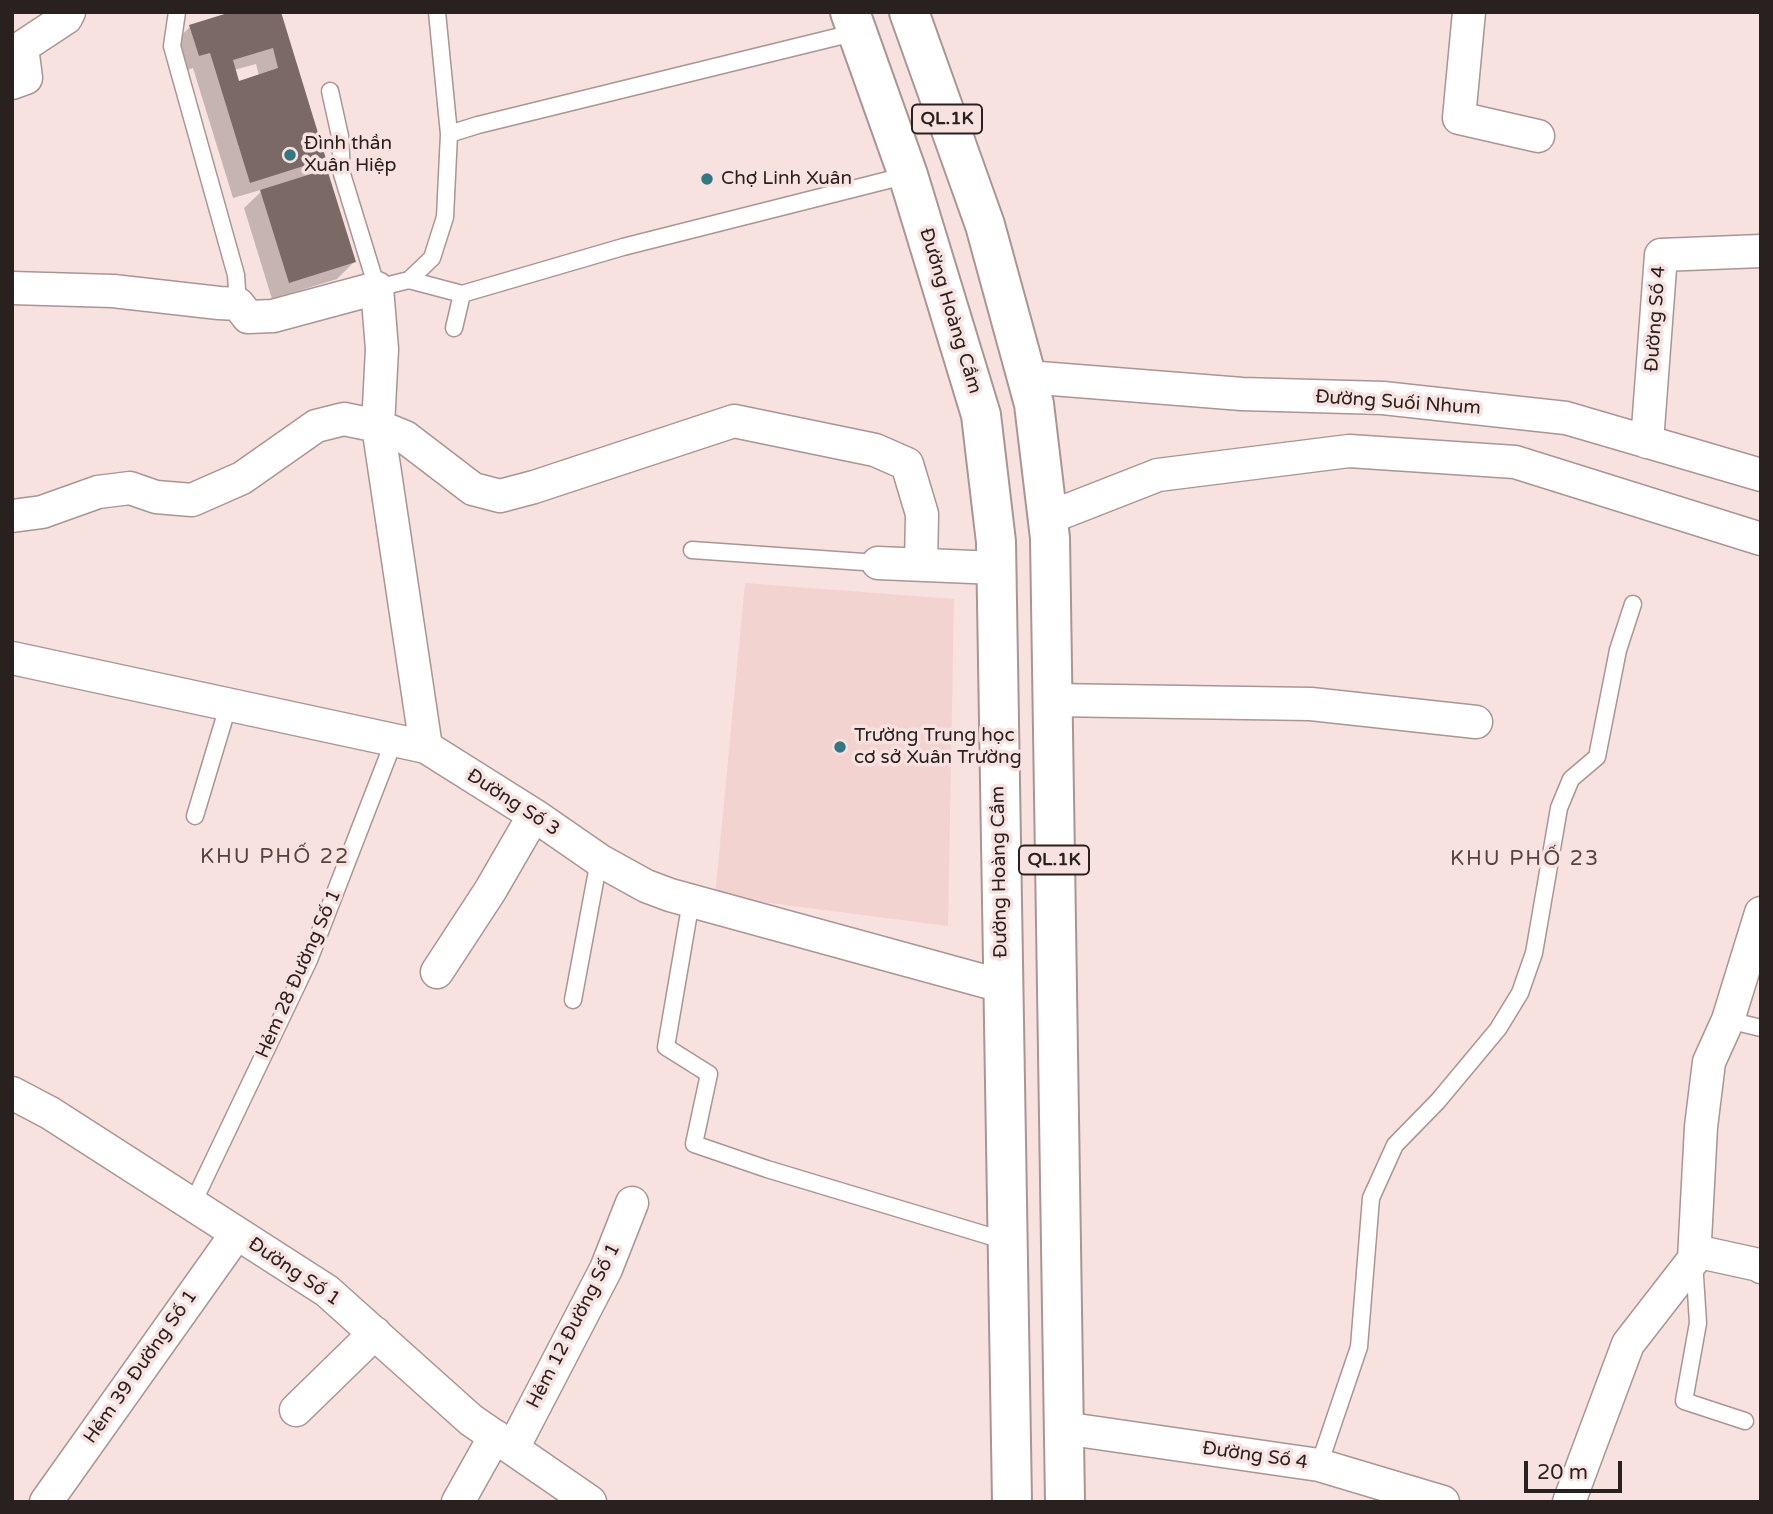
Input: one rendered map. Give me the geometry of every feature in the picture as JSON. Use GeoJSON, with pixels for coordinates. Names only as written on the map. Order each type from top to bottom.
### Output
{"type":"FeatureCollection","features":[{"type":"Feature","properties":{"kind":"main road","name":"QL.1K"},"geometry":{"type":"LineString","coordinates":[[909,12],[985,225],[1027,377],[1034,404],[1048,518],[1065,1502]]}},
{"type":"Feature","properties":{"kind":"main road","name":"Đường Hoàng Cầm"},"geometry":{"type":"LineString","coordinates":[[853,22],[908,175],[981,415],[996,542],[1012,1502]]}},
{"type":"Feature","properties":{"kind":"street"},"geometry":{"type":"LineString","coordinates":[[12,83],[26,78],[22,47],[66,18],[69,12]]}},
{"type":"Feature","properties":{"kind":"street"},"geometry":{"type":"LineString","coordinates":[[1469,12],[1459,118],[1538,136]]}},
{"type":"Feature","properties":{"kind":"street","name":"Đường Số 4"},"geometry":{"type":"LineString","coordinates":[[1647,442],[1661,255],[1761,251]]}},
{"type":"Feature","properties":{"kind":"street"},"geometry":{"type":"LineString","coordinates":[[12,288],[113,290],[238,303],[248,317],[273,316],[377,288],[382,349],[377,426],[426,747]]}},
{"type":"Feature","properties":{"kind":"street","name":"Đường Suối Nhum"},"geometry":{"type":"LineString","coordinates":[[1027,377],[1242,394],[1383,398],[1566,418],[1761,475]]}},
{"type":"Feature","properties":{"kind":"street"},"geometry":{"type":"LineString","coordinates":[[12,516],[42,512],[98,492],[130,488],[156,496],[192,500],[242,478],[316,426],[344,419],[377,426],[405,437],[473,489],[500,496],[734,421],[875,450],[907,464],[922,514],[921,565]]}},
{"type":"Feature","properties":{"kind":"street"},"geometry":{"type":"LineString","coordinates":[[1048,518],[1158,475],[1349,451],[1515,462],[1761,539]]}},
{"type":"Feature","properties":{"kind":"street"},"geometry":{"type":"LineString","coordinates":[[878,563],[996,568]]}},
{"type":"Feature","properties":{"kind":"street","name":"Đường Số 3"},"geometry":{"type":"LineString","coordinates":[[12,658],[395,738],[426,747],[534,815],[599,860],[646,886],[691,901],[1002,986]]}},
{"type":"Feature","properties":{"kind":"street"},"geometry":{"type":"LineString","coordinates":[[1051,699],[1311,704],[1476,722]]}},
{"type":"Feature","properties":{"kind":"street"},"geometry":{"type":"LineString","coordinates":[[437,972],[491,891],[534,815]]}},
{"type":"Feature","properties":{"kind":"street"},"geometry":{"type":"LineString","coordinates":[[1569,1502],[1628,1344],[1694,1255],[1701,1127],[1709,1062],[1728,1020],[1761,913]]}},
{"type":"Feature","properties":{"kind":"street","name":"Đường Số 1"},"geometry":{"type":"LineString","coordinates":[[12,1093],[50,1113],[327,1290],[471,1420],[590,1502]]}},
{"type":"Feature","properties":{"kind":"street","name":"Hẻm 12 Đường Số 1"},"geometry":{"type":"LineString","coordinates":[[458,1502],[504,1442],[607,1269],[632,1203]]}},
{"type":"Feature","properties":{"kind":"street","name":"Hẻm 39 Đường Số 1"},"geometry":{"type":"LineString","coordinates":[[46,1502],[237,1233]]}},
{"type":"Feature","properties":{"kind":"street"},"geometry":{"type":"LineString","coordinates":[[1694,1255],[1759,1265],[1761,1268]]}},
{"type":"Feature","properties":{"kind":"street"},"geometry":{"type":"LineString","coordinates":[[296,1410],[375,1333]]}},
{"type":"Feature","properties":{"kind":"street","name":"Đường Số 4"},"geometry":{"type":"LineString","coordinates":[[1063,1428],[1319,1465],[1443,1502]]}},
{"type":"Feature","properties":{"kind":"lane"},"geometry":{"type":"LineString","coordinates":[[177,12],[172,46],[236,275],[238,303]]}},
{"type":"Feature","properties":{"kind":"lane"},"geometry":{"type":"LineString","coordinates":[[409,280],[432,258],[445,217],[449,134],[437,12]]}},
{"type":"Feature","properties":{"kind":"lane"},"geometry":{"type":"LineString","coordinates":[[449,134],[853,22]]}},
{"type":"Feature","properties":{"kind":"lane"},"geometry":{"type":"LineString","coordinates":[[330,91],[340,136],[342,174],[377,288],[409,280],[462,294],[623,247],[908,175]]}},
{"type":"Feature","properties":{"kind":"lane"},"geometry":{"type":"LineString","coordinates":[[454,328],[462,294]]}},
{"type":"Feature","properties":{"kind":"lane"},"geometry":{"type":"LineString","coordinates":[[692,550],[878,563]]}},
{"type":"Feature","properties":{"kind":"lane"},"geometry":{"type":"LineString","coordinates":[[1319,1465],[1359,1347],[1371,1198],[1395,1145],[1438,1101],[1498,1029],[1520,993],[1534,953],[1559,808],[1570,779],[1597,757],[1618,650],[1633,604]]}},
{"type":"Feature","properties":{"kind":"lane"},"geometry":{"type":"LineString","coordinates":[[195,816],[229,703]]}},
{"type":"Feature","properties":{"kind":"lane","name":"Hẻm 28 Đường Số 1"},"geometry":{"type":"LineString","coordinates":[[192,1205],[309,960],[395,738]]}},
{"type":"Feature","properties":{"kind":"lane"},"geometry":{"type":"LineString","coordinates":[[573,1000],[599,860]]}},
{"type":"Feature","properties":{"kind":"lane"},"geometry":{"type":"LineString","coordinates":[[691,901],[666,1047],[709,1074],[694,1144],[767,1169],[1006,1241]]}},
{"type":"Feature","properties":{"kind":"lane"},"geometry":{"type":"LineString","coordinates":[[1728,1020],[1761,1028]]}},
{"type":"Feature","properties":{"kind":"lane"},"geometry":{"type":"LineString","coordinates":[[1694,1255],[1698,1323],[1684,1401],[1745,1421]]}},
{"type":"Feature","properties":{"kind":"shaded area","name":"Trường Trung học cơ sở Xuân Trường"},"geometry":{"type":"Polygon","coordinates":[[[745,583],[954,599],[948,926],[715,896],[745,583]]]}},
{"type":"Feature","properties":{"kind":"building"},"geometry":{"type":"Polygon","coordinates":[[[231,12],[281,12],[326,159],[250,183],[210,53],[199,56],[189,25],[231,12]],[[273,48],[233,60],[239,81],[278,68],[273,48]]]}},
{"type":"Feature","properties":{"kind":"building"},"geometry":{"type":"Polygon","coordinates":[[[327,169],[356,262],[289,283],[260,190],[327,169]]]}},
{"type":"Feature","properties":{"kind":"place","name":"Đình thần Xuân Hiệp"},"geometry":{"type":"Point","coordinates":[290,155]}},
{"type":"Feature","properties":{"kind":"place","name":"Chợ Linh Xuân"},"geometry":{"type":"Point","coordinates":[707,179]}},
{"type":"Feature","properties":{"kind":"place","name":"Trường Trung học cơ sở Xuân Trường"},"geometry":{"type":"Point","coordinates":[840,747]}},
{"type":"Feature","properties":{"kind":"district","name":"KHU PHỐ 22"},"geometry":{"type":"Point","coordinates":[275,857]}},
{"type":"Feature","properties":{"kind":"district","name":"KHU PHỐ 23"},"geometry":{"type":"Point","coordinates":[1525,859]}}]}
